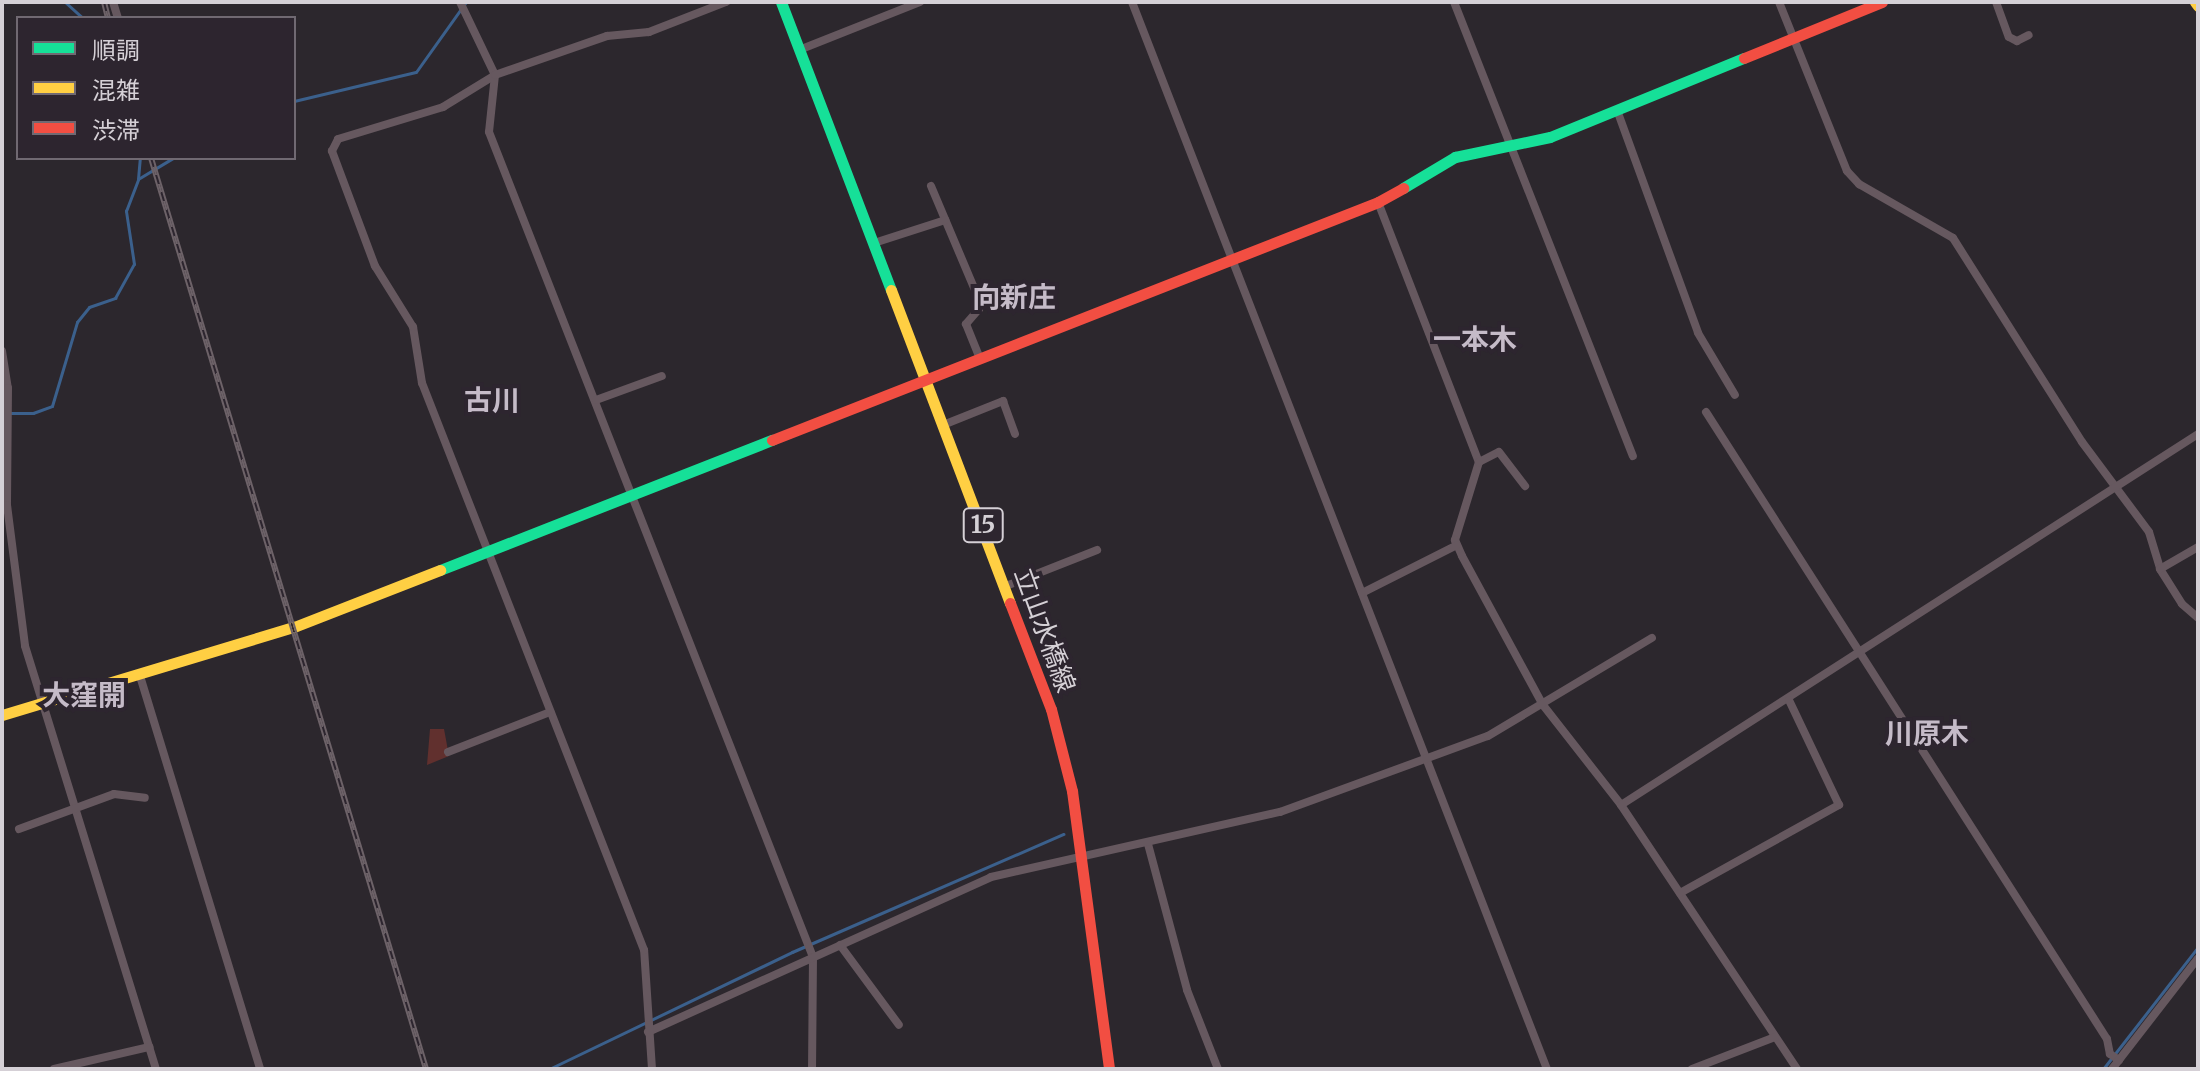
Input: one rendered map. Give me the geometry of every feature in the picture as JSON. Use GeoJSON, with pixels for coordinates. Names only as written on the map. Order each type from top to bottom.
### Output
{"type":"FeatureCollection","features":[{"type":"Feature","properties":{"kind":"street"},"geometry":{"type":"LineString","coordinates":[[460,2],[495,75],[489,132],[813,957],[812,1069]]}},
{"type":"Feature","properties":{"kind":"street"},"geometry":{"type":"LineString","coordinates":[[652,1069],[644,950],[422,383],[413,327],[375,266],[332,151],[338,139],[443,107],[495,75],[607,36],[649,32],[726,2]]}},
{"type":"Feature","properties":{"kind":"street","name":"立山水橋線"},"geometry":{"type":"LineString","coordinates":[[781,2],[1006,586],[1064,756],[1082,860],[1109,1069]]}},
{"type":"Feature","properties":{"kind":"street"},"geometry":{"type":"LineString","coordinates":[[799,50],[920,2]]}},
{"type":"Feature","properties":{"kind":"street"},"geometry":{"type":"LineString","coordinates":[[1132,2],[1547,1069]]}},
{"type":"Feature","properties":{"kind":"street"},"geometry":{"type":"LineString","coordinates":[[1454,2],[1633,456]]}},
{"type":"Feature","properties":{"kind":"street"},"geometry":{"type":"LineString","coordinates":[[1779,2],[1847,171],[1859,184],[1953,238],[2082,442],[2119,487],[2149,532],[2160,569],[2198,618]]}},
{"type":"Feature","properties":{"kind":"street"},"geometry":{"type":"LineString","coordinates":[[2,715],[41,706],[294,627],[980,359],[1231,257],[1378,202],[1455,157],[1512,148],[1617,110],[1882,2]]}},
{"type":"Feature","properties":{"kind":"street"},"geometry":{"type":"LineString","coordinates":[[1996,2],[2009,37],[2017,41],[2029,35]]}},
{"type":"Feature","properties":{"kind":"street"},"geometry":{"type":"LineString","coordinates":[[1617,110],[1698,333],[1735,395]]}},
{"type":"Feature","properties":{"kind":"street"},"geometry":{"type":"LineString","coordinates":[[931,186],[978,297],[979,309],[966,324],[980,359]]}},
{"type":"Feature","properties":{"kind":"street"},"geometry":{"type":"LineString","coordinates":[[1378,202],[1479,462],[1457,545],[1543,705],[1621,805],[1797,1069]]}},
{"type":"Feature","properties":{"kind":"street"},"geometry":{"type":"LineString","coordinates":[[874,243],[945,220]]}},
{"type":"Feature","properties":{"kind":"street"},"geometry":{"type":"LineString","coordinates":[[2,351],[11,556],[25,646],[41,706],[156,1069]]}},
{"type":"Feature","properties":{"kind":"street"},"geometry":{"type":"LineString","coordinates":[[596,400],[662,376]]}},
{"type":"Feature","properties":{"kind":"street"},"geometry":{"type":"LineString","coordinates":[[943,425],[1003,401],[1015,434]]}},
{"type":"Feature","properties":{"kind":"street"},"geometry":{"type":"LineString","coordinates":[[1706,412],[2107,1039],[2110,1054],[2119,1060]]}},
{"type":"Feature","properties":{"kind":"street"},"geometry":{"type":"LineString","coordinates":[[1621,805],[1860,655],[2198,434]]}},
{"type":"Feature","properties":{"kind":"street"},"geometry":{"type":"LineString","coordinates":[[1479,462],[1499,452],[1525,486]]}},
{"type":"Feature","properties":{"kind":"street"},"geometry":{"type":"LineString","coordinates":[[1362,593],[1457,545]]}},
{"type":"Feature","properties":{"kind":"street"},"geometry":{"type":"LineString","coordinates":[[2160,569],[2198,547]]}},
{"type":"Feature","properties":{"kind":"street"},"geometry":{"type":"LineString","coordinates":[[1006,586],[1097,550]]}},
{"type":"Feature","properties":{"kind":"street"},"geometry":{"type":"LineString","coordinates":[[648,1032],[991,877],[1082,860],[1280,812],[1488,736],[1652,638]]}},
{"type":"Feature","properties":{"kind":"street"},"geometry":{"type":"LineString","coordinates":[[140,676],[260,1069]]}},
{"type":"Feature","properties":{"kind":"street"},"geometry":{"type":"LineString","coordinates":[[1680,893],[1839,805],[1789,700]]}},
{"type":"Feature","properties":{"kind":"street"},"geometry":{"type":"LineString","coordinates":[[448,752],[550,712]]}},
{"type":"Feature","properties":{"kind":"street"},"geometry":{"type":"LineString","coordinates":[[19,829],[75,813],[114,794],[145,798]]}},
{"type":"Feature","properties":{"kind":"street"},"geometry":{"type":"LineString","coordinates":[[1148,844],[1187,990],[1218,1069]]}},
{"type":"Feature","properties":{"kind":"street"},"geometry":{"type":"LineString","coordinates":[[840,945],[899,1025]]}},
{"type":"Feature","properties":{"kind":"street"},"geometry":{"type":"LineString","coordinates":[[2112,1069],[2197,963]]}},
{"type":"Feature","properties":{"kind":"street"},"geometry":{"type":"LineString","coordinates":[[1692,1069],[1775,1037]]}},
{"type":"Feature","properties":{"kind":"street"},"geometry":{"type":"LineString","coordinates":[[54,1069],[149,1047]]}},
{"type":"Feature","properties":{"kind":"shaded area"},"geometry":{"type":"Polygon","coordinates":[[[430,729],[444,729],[449,756],[427,765],[430,729]]]}},
{"type":"Feature","properties":{"kind":"waterway"},"geometry":{"type":"LineString","coordinates":[[65,2],[81,16]]}},
{"type":"Feature","properties":{"kind":"waterway"},"geometry":{"type":"LineString","coordinates":[[296,101],[416,72],[466,2]]}},
{"type":"Feature","properties":{"kind":"waterway"},"geometry":{"type":"LineString","coordinates":[[138,179],[140,160]]}},
{"type":"Feature","properties":{"kind":"waterway"},"geometry":{"type":"LineString","coordinates":[[2,413],[33,413],[52,406],[77,322],[89,307],[115,298],[134,264],[126,211],[138,179],[170,160]]}},
{"type":"Feature","properties":{"kind":"waterway"},"geometry":{"type":"LineString","coordinates":[[549,1069],[792,952],[1063,834]]}},
{"type":"Feature","properties":{"kind":"waterway"},"geometry":{"type":"LineString","coordinates":[[2103,1069],[2198,947]]}},
{"type":"Feature","properties":{"kind":"railway"},"geometry":{"type":"LineString","coordinates":[[104,2],[108,16]]}},
{"type":"Feature","properties":{"kind":"railway"},"geometry":{"type":"LineString","coordinates":[[152,160],[426,1069]]}},
{"type":"Feature","properties":{"kind":"traffic: fast"},"geometry":{"type":"LineString","coordinates":[[781,2],[891,290]]}},
{"type":"Feature","properties":{"kind":"traffic: fast"},"geometry":{"type":"LineString","coordinates":[[1403,188],[1455,157],[1550,137],[1744,58]]}},
{"type":"Feature","properties":{"kind":"traffic: fast"},"geometry":{"type":"LineString","coordinates":[[440,570],[772,440]]}},
{"type":"Feature","properties":{"kind":"traffic: slow"},"geometry":{"type":"LineString","coordinates":[[2195,2],[2198,6]]}},
{"type":"Feature","properties":{"kind":"traffic: slow"},"geometry":{"type":"LineString","coordinates":[[891,290],[1010,603]]}},
{"type":"Feature","properties":{"kind":"traffic: slow"},"geometry":{"type":"LineString","coordinates":[[2,715],[294,627],[440,570]]}},
{"type":"Feature","properties":{"kind":"traffic: jam"},"geometry":{"type":"LineString","coordinates":[[1744,58],[1882,2]]}},
{"type":"Feature","properties":{"kind":"traffic: jam"},"geometry":{"type":"LineString","coordinates":[[772,440],[1378,202],[1403,188]]}},
{"type":"Feature","properties":{"kind":"traffic: jam"},"geometry":{"type":"LineString","coordinates":[[1010,603],[1051,709],[1072,791],[1109,1069]]}},
{"type":"Feature","properties":{"kind":"district","name":"向新庄"},"geometry":{"type":"Point","coordinates":[1014,297]}},
{"type":"Feature","properties":{"kind":"district","name":"一本木"},"geometry":{"type":"Point","coordinates":[1475,339]}},
{"type":"Feature","properties":{"kind":"district","name":"古川"},"geometry":{"type":"Point","coordinates":[492,400]}},
{"type":"Feature","properties":{"kind":"district","name":"大窪開"},"geometry":{"type":"Point","coordinates":[84,695]}},
{"type":"Feature","properties":{"kind":"district","name":"川原木"},"geometry":{"type":"Point","coordinates":[1927,733]}}]}
